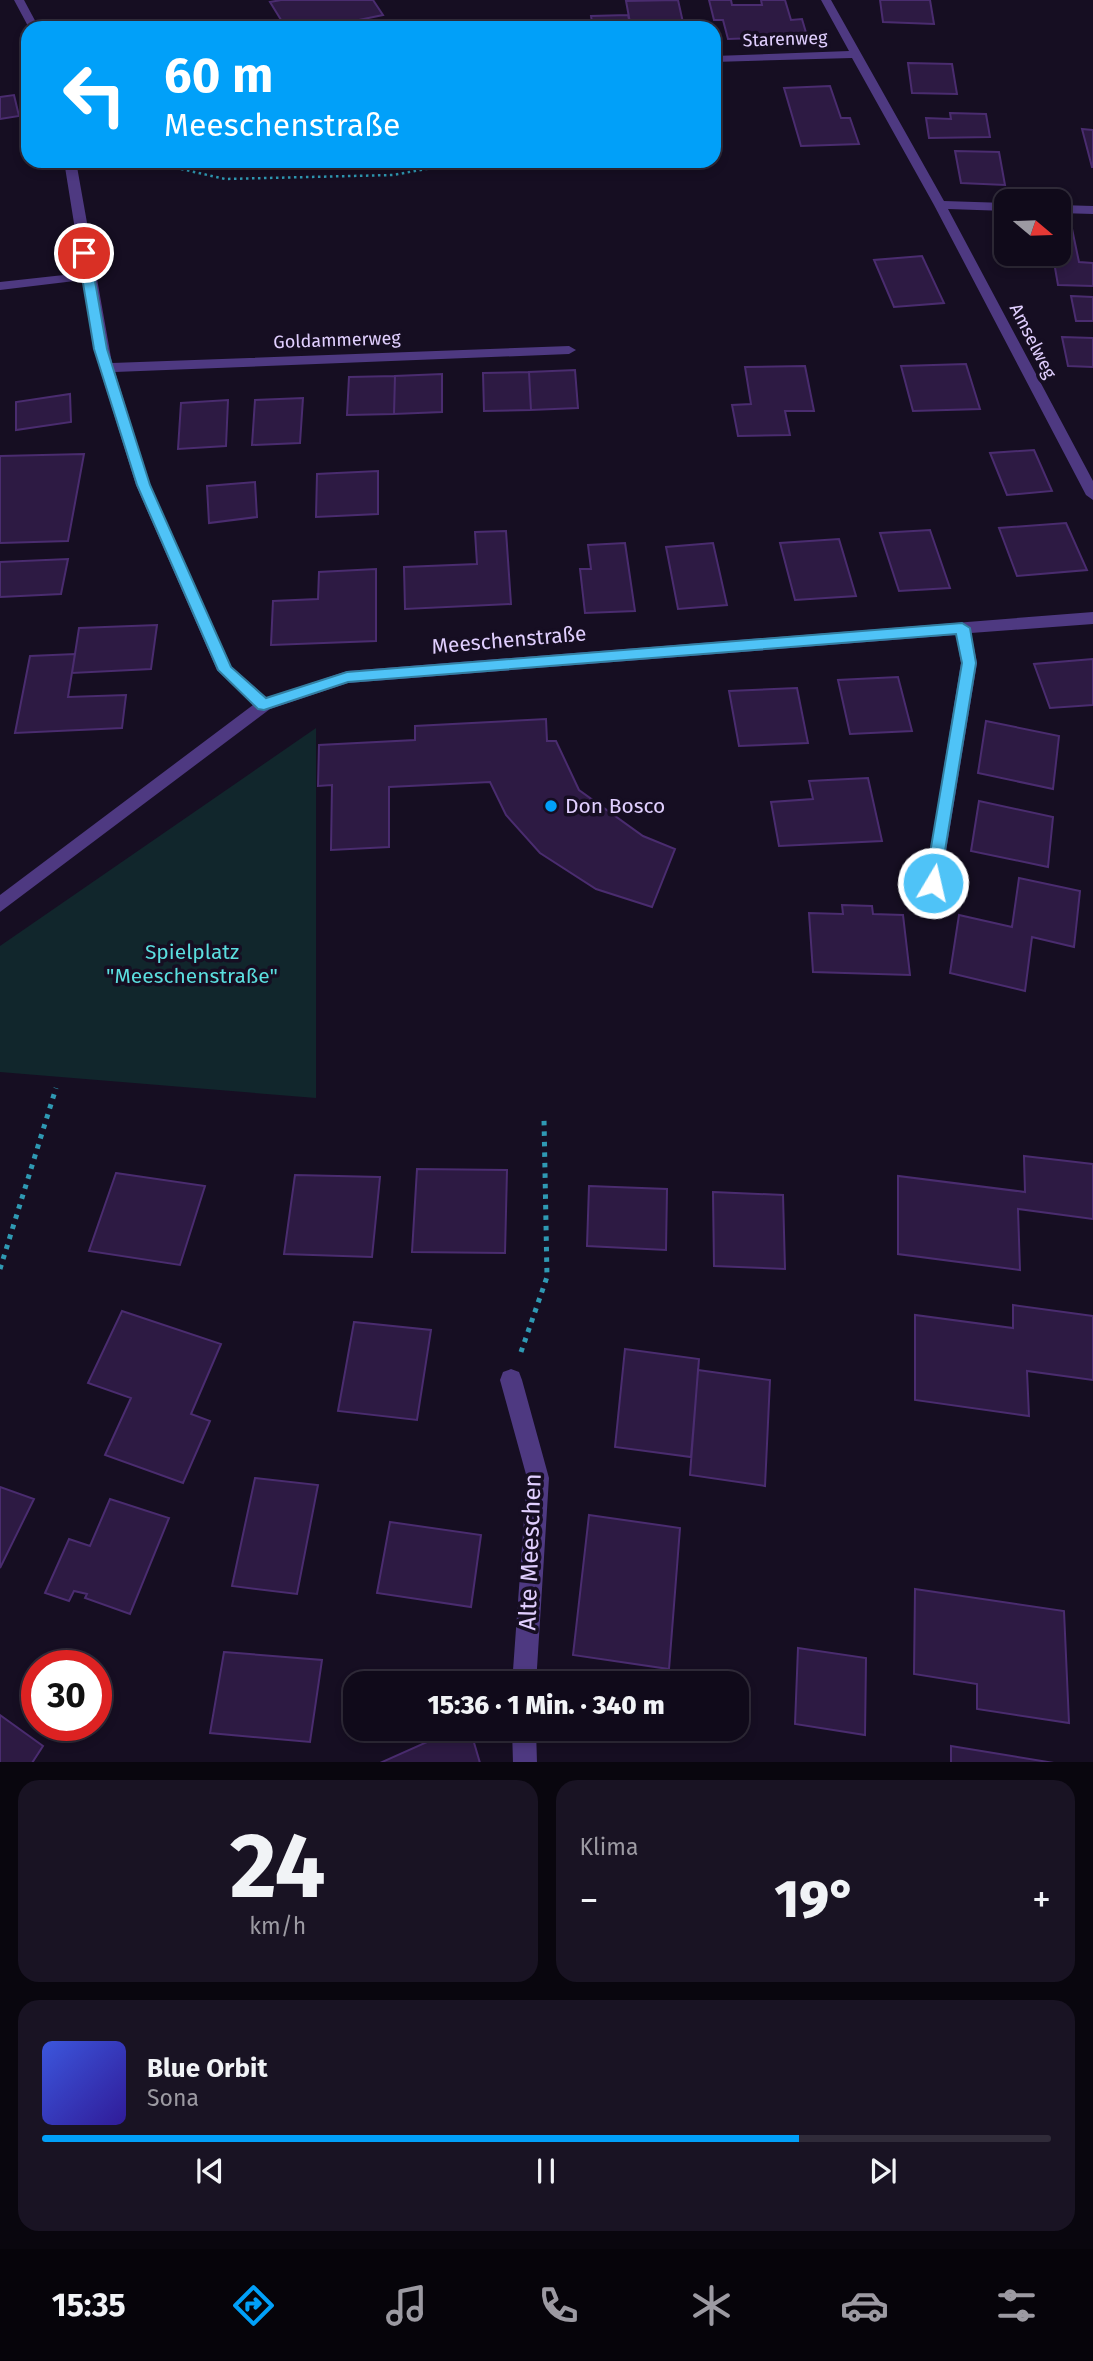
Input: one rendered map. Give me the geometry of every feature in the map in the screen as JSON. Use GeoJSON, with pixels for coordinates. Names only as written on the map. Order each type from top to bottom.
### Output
{"type":"FeatureCollection","features":[{"type":"Feature","properties":{"kind":"street"},"geometry":{"type":"LineString","coordinates":[[19,0],[30,21]]}},
{"type":"Feature","properties":{"kind":"street","name":"Amselweg"},"geometry":{"type":"LineString","coordinates":[[826,0],[940,205],[1093,495]]}},
{"type":"Feature","properties":{"kind":"street","name":"Starenweg"},"geometry":{"type":"LineString","coordinates":[[721,59],[858,54]]}},
{"type":"Feature","properties":{"kind":"street"},"geometry":{"type":"LineString","coordinates":[[70,168],[106,368],[143,485],[225,670],[264,705]]}},
{"type":"Feature","properties":{"kind":"street"},"geometry":{"type":"LineString","coordinates":[[940,205],[994,207]]}},
{"type":"Feature","properties":{"kind":"street"},"geometry":{"type":"LineString","coordinates":[[1071,209],[1093,210]]}},
{"type":"Feature","properties":{"kind":"street"},"geometry":{"type":"LineString","coordinates":[[0,286],[88,276]]}},
{"type":"Feature","properties":{"kind":"street","name":"Goldammerweg"},"geometry":{"type":"LineString","coordinates":[[106,368],[569,349]]}},
{"type":"Feature","properties":{"kind":"street","name":"Meeschenstraße"},"geometry":{"type":"LineString","coordinates":[[0,905],[264,705],[347,677],[1093,618]]}},
{"type":"Feature","properties":{"kind":"street"},"geometry":{"type":"LineString","coordinates":[[933,883],[969,663],[962,628]]}},
{"type":"Feature","properties":{"kind":"street","name":"Alte Meeschen"},"geometry":{"type":"LineString","coordinates":[[511,1380],[538,1478],[525,1671]]}},
{"type":"Feature","properties":{"kind":"street"},"geometry":{"type":"LineString","coordinates":[[524,1741],[525,1762]]}},
{"type":"Feature","properties":{"kind":"path"},"geometry":{"type":"LineString","coordinates":[[177,168],[225,179],[393,175],[432,168]]}},
{"type":"Feature","properties":{"kind":"path"},"geometry":{"type":"LineString","coordinates":[[0,1269],[56,1088]]}},
{"type":"Feature","properties":{"kind":"path"},"geometry":{"type":"LineString","coordinates":[[511,1380],[547,1278],[544,1119]]}},
{"type":"Feature","properties":{"kind":"green space","name":"Spielplatz \"Meeschenstraße\""},"geometry":{"type":"Polygon","coordinates":[[[316,728],[316,1098],[0,1072],[0,946],[316,728]]]}},
{"type":"Feature","properties":{"kind":"building"},"geometry":{"type":"Polygon","coordinates":[[[373,0],[383,15],[354,21],[282,21],[270,2],[373,0]]]}},
{"type":"Feature","properties":{"kind":"building"},"geometry":{"type":"Polygon","coordinates":[[[678,0],[683,21],[630,21],[626,1],[678,0]]]}},
{"type":"Feature","properties":{"kind":"building"},"geometry":{"type":"Polygon","coordinates":[[[709,0],[731,0],[732,5],[762,5],[761,0],[785,0],[791,20],[802,19],[807,36],[728,39],[723,20],[714,20],[709,0]]]}},
{"type":"Feature","properties":{"kind":"building"},"geometry":{"type":"Polygon","coordinates":[[[880,0],[930,0],[934,24],[883,22],[880,0]]]}},
{"type":"Feature","properties":{"kind":"building"},"geometry":{"type":"Polygon","coordinates":[[[628,15],[629,21],[592,21],[591,16],[628,15]]]}},
{"type":"Feature","properties":{"kind":"building"},"geometry":{"type":"Polygon","coordinates":[[[908,63],[952,64],[957,94],[912,93],[908,63]]]}},
{"type":"Feature","properties":{"kind":"building"},"geometry":{"type":"Polygon","coordinates":[[[830,86],[841,118],[850,118],[859,144],[801,146],[784,88],[830,86]]]}},
{"type":"Feature","properties":{"kind":"building"},"geometry":{"type":"Polygon","coordinates":[[[14,95],[19,116],[0,119],[0,97],[14,95]]]}},
{"type":"Feature","properties":{"kind":"building"},"geometry":{"type":"Polygon","coordinates":[[[950,113],[986,114],[990,137],[929,138],[926,118],[951,119],[950,113]]]}},
{"type":"Feature","properties":{"kind":"building"},"geometry":{"type":"Polygon","coordinates":[[[1082,129],[1093,130],[1093,167],[1092,167],[1082,129]]]}},
{"type":"Feature","properties":{"kind":"building"},"geometry":{"type":"Polygon","coordinates":[[[955,151],[999,152],[1005,185],[961,183],[955,151]]]}},
{"type":"Feature","properties":{"kind":"building"},"geometry":{"type":"Polygon","coordinates":[[[1071,224],[1079,262],[1093,263],[1093,286],[1058,285],[1055,266],[1071,266],[1071,224]]]}},
{"type":"Feature","properties":{"kind":"building"},"geometry":{"type":"Polygon","coordinates":[[[922,256],[944,303],[894,307],[874,260],[922,256]]]}},
{"type":"Feature","properties":{"kind":"building"},"geometry":{"type":"Polygon","coordinates":[[[1071,296],[1093,297],[1093,321],[1076,321],[1071,296]]]}},
{"type":"Feature","properties":{"kind":"building"},"geometry":{"type":"Polygon","coordinates":[[[1062,337],[1093,338],[1093,367],[1068,366],[1062,337]]]}},
{"type":"Feature","properties":{"kind":"building"},"geometry":{"type":"Polygon","coordinates":[[[966,364],[980,409],[913,411],[901,366],[966,364]]]}},
{"type":"Feature","properties":{"kind":"building"},"geometry":{"type":"Polygon","coordinates":[[[805,366],[814,411],[785,411],[790,435],[738,436],[732,405],[751,404],[745,367],[805,366]]]}},
{"type":"Feature","properties":{"kind":"building"},"geometry":{"type":"Polygon","coordinates":[[[575,370],[578,408],[531,410],[529,372],[575,370]]]}},
{"type":"Feature","properties":{"kind":"building"},"geometry":{"type":"Polygon","coordinates":[[[529,372],[531,410],[484,411],[483,373],[529,372]]]}},
{"type":"Feature","properties":{"kind":"building"},"geometry":{"type":"Polygon","coordinates":[[[442,374],[442,412],[394,414],[395,376],[442,374]]]}},
{"type":"Feature","properties":{"kind":"building"},"geometry":{"type":"Polygon","coordinates":[[[395,376],[394,414],[347,415],[349,377],[395,376]]]}},
{"type":"Feature","properties":{"kind":"building"},"geometry":{"type":"Polygon","coordinates":[[[70,394],[71,422],[16,430],[16,402],[70,394]]]}},
{"type":"Feature","properties":{"kind":"building"},"geometry":{"type":"Polygon","coordinates":[[[303,398],[300,443],[252,445],[255,400],[303,398]]]}},
{"type":"Feature","properties":{"kind":"building"},"geometry":{"type":"Polygon","coordinates":[[[228,400],[226,446],[178,449],[181,403],[228,400]]]}},
{"type":"Feature","properties":{"kind":"building"},"geometry":{"type":"Polygon","coordinates":[[[1034,450],[1052,491],[1007,495],[990,453],[1034,450]]]}},
{"type":"Feature","properties":{"kind":"building"},"geometry":{"type":"Polygon","coordinates":[[[84,454],[68,541],[0,543],[0,456],[84,454]]]}},
{"type":"Feature","properties":{"kind":"building"},"geometry":{"type":"Polygon","coordinates":[[[378,471],[378,514],[316,517],[317,474],[378,471]]]}},
{"type":"Feature","properties":{"kind":"building"},"geometry":{"type":"Polygon","coordinates":[[[255,482],[257,517],[209,523],[207,486],[255,482]]]}},
{"type":"Feature","properties":{"kind":"building"},"geometry":{"type":"Polygon","coordinates":[[[1066,523],[1087,570],[1017,576],[999,528],[1066,523]]]}},
{"type":"Feature","properties":{"kind":"building"},"geometry":{"type":"Polygon","coordinates":[[[930,530],[950,588],[899,591],[880,533],[930,530]]]}},
{"type":"Feature","properties":{"kind":"building"},"geometry":{"type":"Polygon","coordinates":[[[506,531],[511,604],[405,609],[404,567],[477,564],[475,532],[506,531]]]}},
{"type":"Feature","properties":{"kind":"building"},"geometry":{"type":"Polygon","coordinates":[[[839,539],[856,596],[795,600],[780,543],[839,539]]]}},
{"type":"Feature","properties":{"kind":"building"},"geometry":{"type":"Polygon","coordinates":[[[625,543],[635,611],[585,613],[580,569],[591,569],[588,545],[625,543]]]}},
{"type":"Feature","properties":{"kind":"building"},"geometry":{"type":"Polygon","coordinates":[[[713,543],[727,605],[678,609],[666,547],[713,543]]]}},
{"type":"Feature","properties":{"kind":"building"},"geometry":{"type":"Polygon","coordinates":[[[68,559],[61,594],[0,597],[0,562],[68,559]]]}},
{"type":"Feature","properties":{"kind":"building"},"geometry":{"type":"Polygon","coordinates":[[[376,569],[376,641],[271,645],[273,601],[318,599],[319,572],[376,569]]]}},
{"type":"Feature","properties":{"kind":"building"},"geometry":{"type":"Polygon","coordinates":[[[157,625],[151,669],[72,673],[79,628],[157,625]]]}},
{"type":"Feature","properties":{"kind":"building"},"geometry":{"type":"Polygon","coordinates":[[[75,654],[68,697],[126,695],[122,728],[15,733],[30,656],[75,654]]]}},
{"type":"Feature","properties":{"kind":"building"},"geometry":{"type":"Polygon","coordinates":[[[1093,659],[1093,705],[1050,708],[1034,664],[1093,659]]]}},
{"type":"Feature","properties":{"kind":"building"},"geometry":{"type":"Polygon","coordinates":[[[898,677],[912,731],[850,734],[838,680],[898,677]]]}},
{"type":"Feature","properties":{"kind":"building"},"geometry":{"type":"Polygon","coordinates":[[[797,688],[808,743],[739,746],[729,691],[797,688]]]}},
{"type":"Feature","properties":{"kind":"building","name":"Don Bosco"},"geometry":{"type":"Polygon","coordinates":[[[546,719],[547,741],[556,741],[579,790],[643,836],[675,849],[652,907],[596,889],[540,853],[506,815],[490,782],[389,787],[389,847],[331,850],[332,785],[318,786],[319,745],[415,740],[415,726],[546,719]]]}},
{"type":"Feature","properties":{"kind":"building"},"geometry":{"type":"Polygon","coordinates":[[[986,721],[1059,736],[1053,789],[978,773],[986,721]]]}},
{"type":"Feature","properties":{"kind":"building"},"geometry":{"type":"Polygon","coordinates":[[[868,778],[882,841],[779,846],[771,802],[813,799],[809,781],[868,778]]]}},
{"type":"Feature","properties":{"kind":"building"},"geometry":{"type":"Polygon","coordinates":[[[979,801],[1053,817],[1048,867],[971,851],[979,801]]]}},
{"type":"Feature","properties":{"kind":"building"},"geometry":{"type":"Polygon","coordinates":[[[1019,878],[1080,891],[1074,947],[1032,937],[1025,991],[950,973],[959,915],[1012,927],[1019,878]]]}},
{"type":"Feature","properties":{"kind":"building"},"geometry":{"type":"Polygon","coordinates":[[[842,905],[872,906],[873,914],[903,915],[910,975],[813,972],[809,913],[843,914],[842,905]]]}},
{"type":"Feature","properties":{"kind":"building"},"geometry":{"type":"Polygon","coordinates":[[[1024,1156],[1093,1164],[1093,1219],[1018,1209],[1020,1270],[898,1254],[898,1176],[1025,1192],[1024,1156]]]}},
{"type":"Feature","properties":{"kind":"building"},"geometry":{"type":"Polygon","coordinates":[[[417,1169],[507,1170],[505,1253],[412,1252],[417,1169]]]}},
{"type":"Feature","properties":{"kind":"building"},"geometry":{"type":"Polygon","coordinates":[[[116,1173],[205,1186],[180,1265],[89,1251],[116,1173]]]}},
{"type":"Feature","properties":{"kind":"building"},"geometry":{"type":"Polygon","coordinates":[[[295,1175],[380,1177],[372,1257],[284,1254],[295,1175]]]}},
{"type":"Feature","properties":{"kind":"building"},"geometry":{"type":"Polygon","coordinates":[[[589,1186],[667,1189],[666,1250],[587,1246],[589,1186]]]}},
{"type":"Feature","properties":{"kind":"building"},"geometry":{"type":"Polygon","coordinates":[[[713,1192],[783,1195],[785,1269],[714,1266],[713,1192]]]}},
{"type":"Feature","properties":{"kind":"building"},"geometry":{"type":"Polygon","coordinates":[[[1013,1305],[1093,1316],[1093,1380],[1027,1371],[1029,1416],[915,1400],[915,1315],[1013,1328],[1013,1305]]]}},
{"type":"Feature","properties":{"kind":"building"},"geometry":{"type":"Polygon","coordinates":[[[122,1311],[221,1344],[191,1414],[210,1421],[183,1483],[105,1455],[131,1398],[88,1383],[122,1311]]]}},
{"type":"Feature","properties":{"kind":"building"},"geometry":{"type":"Polygon","coordinates":[[[354,1322],[431,1330],[417,1420],[338,1411],[354,1322]]]}},
{"type":"Feature","properties":{"kind":"building"},"geometry":{"type":"Polygon","coordinates":[[[625,1349],[699,1359],[691,1457],[615,1447],[625,1349]]]}},
{"type":"Feature","properties":{"kind":"building"},"geometry":{"type":"Polygon","coordinates":[[[698,1370],[770,1380],[765,1486],[690,1475],[698,1370]]]}},
{"type":"Feature","properties":{"kind":"building"},"geometry":{"type":"Polygon","coordinates":[[[255,1478],[318,1485],[297,1594],[232,1586],[255,1478]]]}},
{"type":"Feature","properties":{"kind":"building"},"geometry":{"type":"Polygon","coordinates":[[[0,1487],[34,1499],[0,1568],[0,1487]]]}},
{"type":"Feature","properties":{"kind":"building"},"geometry":{"type":"Polygon","coordinates":[[[110,1499],[169,1518],[130,1614],[85,1598],[87,1594],[74,1591],[69,1601],[45,1593],[69,1539],[90,1546],[110,1499]]]}},
{"type":"Feature","properties":{"kind":"building"},"geometry":{"type":"Polygon","coordinates":[[[589,1515],[680,1528],[669,1669],[573,1655],[589,1515]]]}},
{"type":"Feature","properties":{"kind":"building"},"geometry":{"type":"Polygon","coordinates":[[[390,1522],[481,1535],[471,1607],[377,1593],[390,1522]]]}},
{"type":"Feature","properties":{"kind":"building"},"geometry":{"type":"Polygon","coordinates":[[[915,1589],[1064,1611],[1069,1723],[977,1709],[977,1684],[914,1674],[915,1589]]]}},
{"type":"Feature","properties":{"kind":"building"},"geometry":{"type":"Polygon","coordinates":[[[798,1648],[866,1658],[865,1735],[795,1724],[798,1648]]]}},
{"type":"Feature","properties":{"kind":"building"},"geometry":{"type":"Polygon","coordinates":[[[224,1652],[322,1660],[310,1742],[210,1733],[224,1652]]]}},
{"type":"Feature","properties":{"kind":"building"},"geometry":{"type":"Polygon","coordinates":[[[0,1715],[21,1730],[21,1741],[36,1741],[43,1746],[33,1762],[0,1762],[0,1715]]]}},
{"type":"Feature","properties":{"kind":"building"},"geometry":{"type":"Polygon","coordinates":[[[429,1741],[474,1741],[480,1762],[382,1762],[429,1741]]]}},
{"type":"Feature","properties":{"kind":"building"},"geometry":{"type":"Polygon","coordinates":[[[951,1746],[1048,1762],[951,1762],[951,1746]]]}},
{"type":"Feature","properties":{"kind":"place","name":"Don Bosco"},"geometry":{"type":"Point","coordinates":[551,806]}},
{"type":"Feature","properties":{"kind":"route"},"geometry":{"type":"LineString","coordinates":[[84,253],[100,349],[143,485],[225,670],[264,705],[347,677],[962,628],[969,663],[933,883]]}}]}
